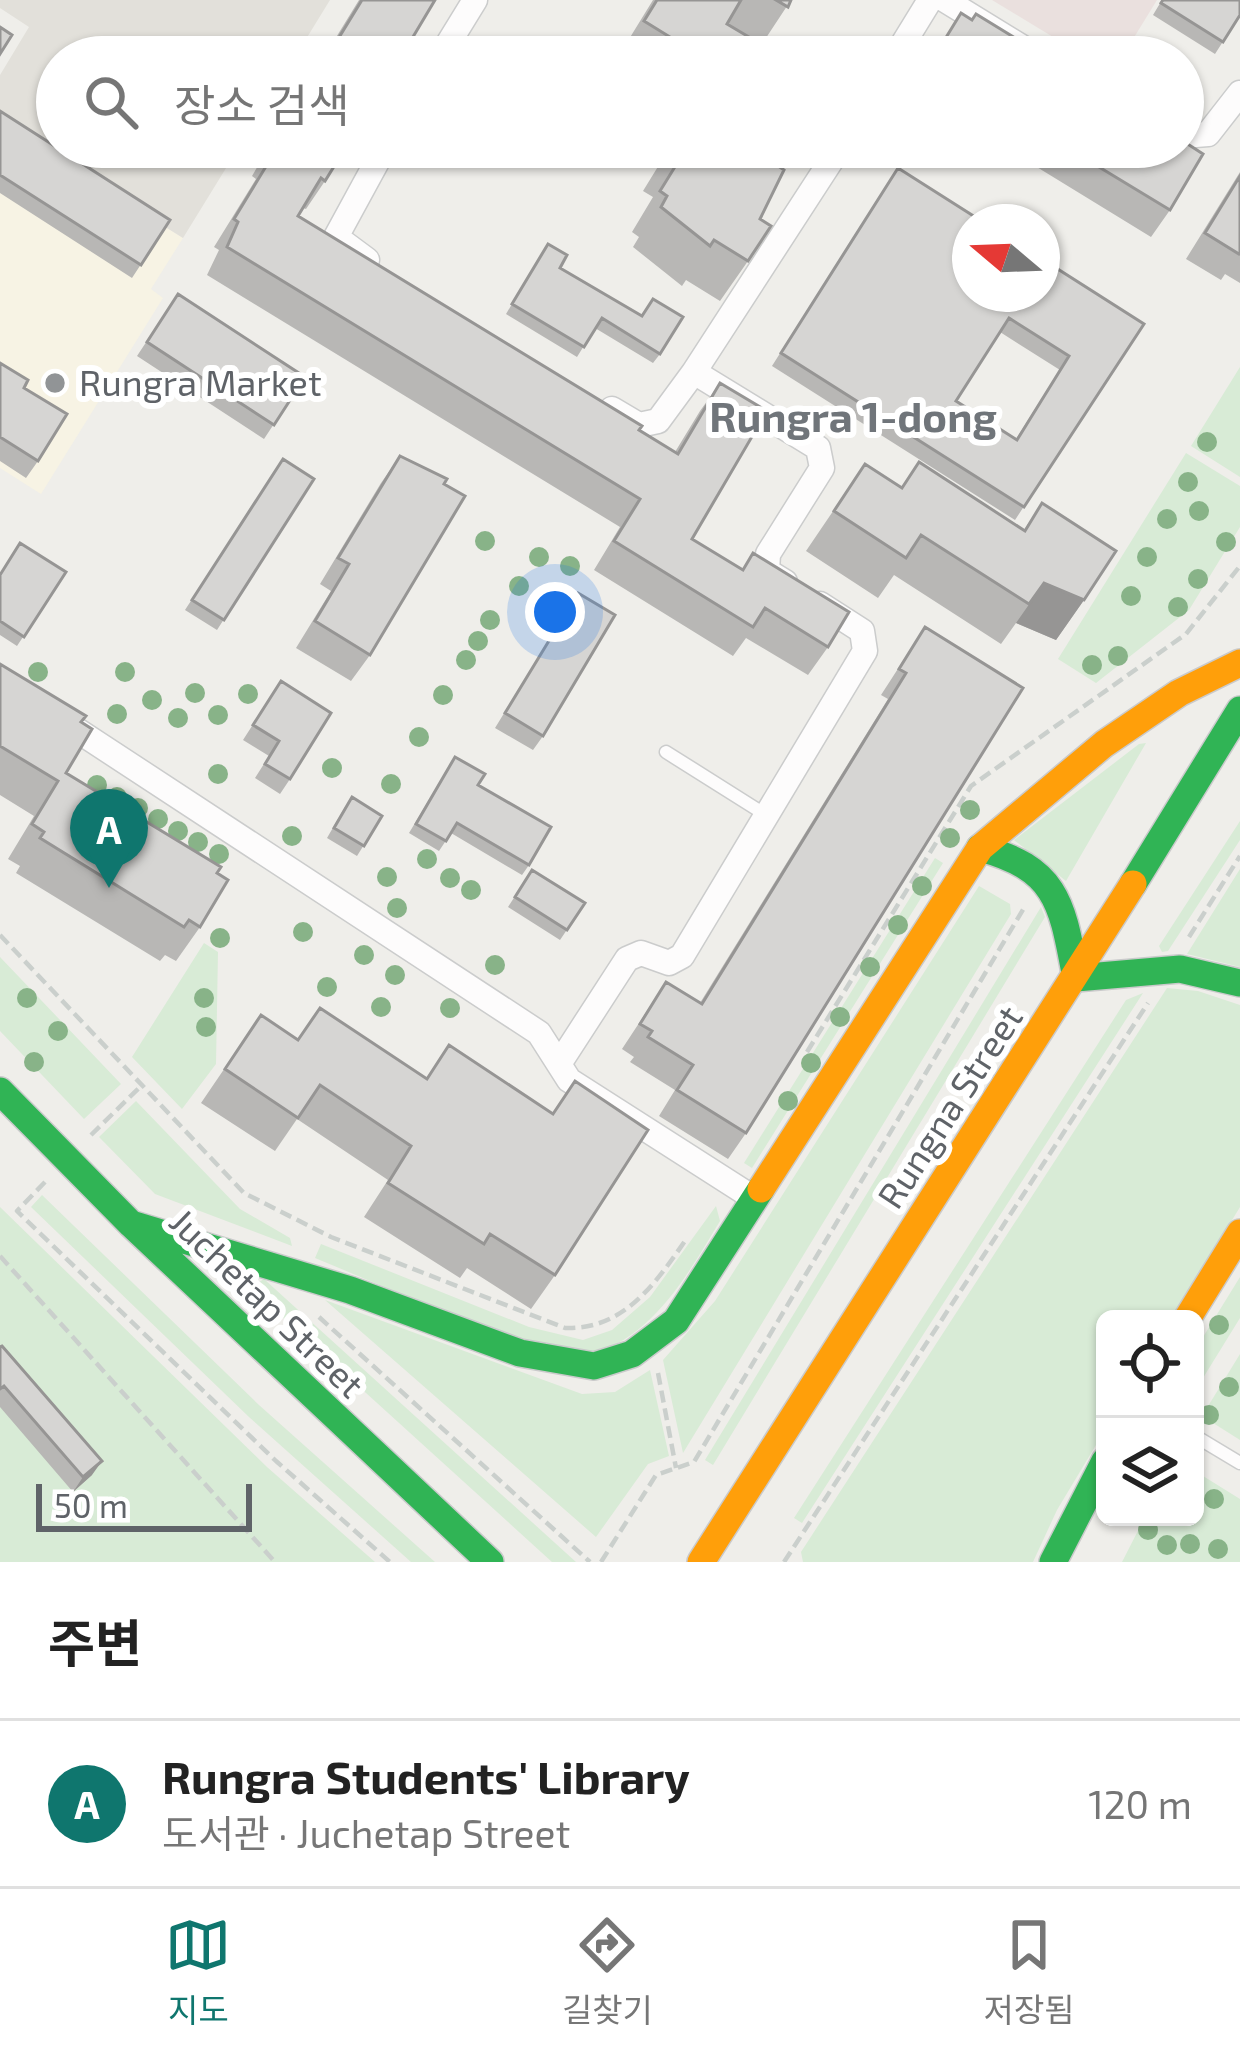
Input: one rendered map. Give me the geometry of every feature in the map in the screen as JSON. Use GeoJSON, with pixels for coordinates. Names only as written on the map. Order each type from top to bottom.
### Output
{"type":"FeatureCollection","features":[{"type":"Feature","properties":{"kind":"main road"},"geometry":{"type":"LineString","coordinates":[[131,1224],[292,1269],[577,1366],[615,1364],[645,1348],[676,1321],[980,848],[1003,823],[1140,721],[1211,671],[1240,663]]}},
{"type":"Feature","properties":{"kind":"main road","name":"Rungna Street"},"geometry":{"type":"LineString","coordinates":[[708,1551],[1076,978],[1240,710]]}},
{"type":"Feature","properties":{"kind":"main road"},"geometry":{"type":"LineString","coordinates":[[980,848],[1027,861],[1052,883],[1060,898],[1076,978],[1169,969],[1196,970],[1240,983]]}},
{"type":"Feature","properties":{"kind":"main road","name":"Juchetap Street"},"geometry":{"type":"LineString","coordinates":[[0,1091],[131,1224],[490,1562]]}},
{"type":"Feature","properties":{"kind":"main road"},"geometry":{"type":"LineString","coordinates":[[1193,1310],[1240,1233]]}},
{"type":"Feature","properties":{"kind":"main road"},"geometry":{"type":"LineString","coordinates":[[1053,1562],[1096,1478]]}},
{"type":"Feature","properties":{"kind":"street"},"geometry":{"type":"LineString","coordinates":[[453,36],[475,0]]}},
{"type":"Feature","properties":{"kind":"street"},"geometry":{"type":"LineString","coordinates":[[909,36],[930,0]]}},
{"type":"Feature","properties":{"kind":"street"},"geometry":{"type":"LineString","coordinates":[[944,0],[1003,36]]}},
{"type":"Feature","properties":{"kind":"street"},"geometry":{"type":"LineString","coordinates":[[1204,134],[1240,93]]}},
{"type":"Feature","properties":{"kind":"street"},"geometry":{"type":"LineString","coordinates":[[374,168],[336,237],[386,272]]}},
{"type":"Feature","properties":{"kind":"street"},"geometry":{"type":"LineString","coordinates":[[581,390],[639,425],[658,421],[826,168]]}},
{"type":"Feature","properties":{"kind":"street"},"geometry":{"type":"LineString","coordinates":[[559,1064],[627,959],[640,953],[669,963],[682,956],[865,651],[862,631],[767,571],[768,554],[821,468],[818,448],[694,371]]}},
{"type":"Feature","properties":{"kind":"street"},"geometry":{"type":"LineString","coordinates":[[38,704],[539,1033],[569,1080],[755,1199]]}},
{"type":"Feature","properties":{"kind":"lane"},"geometry":{"type":"LineString","coordinates":[[666,752],[766,815]]}},
{"type":"Feature","properties":{"kind":"lane"},"geometry":{"type":"LineString","coordinates":[[1204,1441],[1240,1463]]}},
{"type":"Feature","properties":{"kind":"path"},"geometry":{"type":"LineString","coordinates":[[800,1062],[971,786],[1186,634],[1240,566]]}},
{"type":"Feature","properties":{"kind":"path"},"geometry":{"type":"LineString","coordinates":[[784,1562],[1240,856]]}},
{"type":"Feature","properties":{"kind":"path"},"geometry":{"type":"LineString","coordinates":[[601,1562],[656,1475],[694,1462],[1025,910],[1021,901]]}},
{"type":"Feature","properties":{"kind":"path"},"geometry":{"type":"LineString","coordinates":[[0,935],[244,1193],[267,1208],[565,1328],[593,1329],[631,1307],[688,1238]]}},
{"type":"Feature","properties":{"kind":"path"},"geometry":{"type":"LineString","coordinates":[[142,1084],[17,1210],[275,1461],[389,1562]]}},
{"type":"Feature","properties":{"kind":"path"},"geometry":{"type":"LineString","coordinates":[[0,1256],[275,1562]]}},
{"type":"Feature","properties":{"kind":"path"},"geometry":{"type":"LineString","coordinates":[[318,1316],[590,1562]]}},
{"type":"Feature","properties":{"kind":"path"},"geometry":{"type":"LineString","coordinates":[[645,1348],[657,1366],[676,1468]]}},
{"type":"Feature","properties":{"kind":"shaded area"},"geometry":{"type":"Polygon","coordinates":[[[0,0],[330,0],[308,36],[36,36],[36,146],[0,124],[0,75],[29,27],[0,8],[0,0]]]}},
{"type":"Feature","properties":{"kind":"shaded area"},"geometry":{"type":"Polygon","coordinates":[[[992,0],[1157,0],[1135,36],[1051,36],[992,0]]]}},
{"type":"Feature","properties":{"kind":"shaded area","name":"Rungra Market"},"geometry":{"type":"Polygon","coordinates":[[[0,124],[36,146],[36,168],[71,168],[183,238],[151,289],[163,298],[41,494],[0,468],[0,124]]]}},
{"type":"Feature","properties":{"kind":"shaded area"},"geometry":{"type":"Polygon","coordinates":[[[71,168],[226,168],[183,238],[71,168]]]}},
{"type":"Feature","properties":{"kind":"green space"},"geometry":{"type":"Polygon","coordinates":[[[1240,367],[1240,477],[1191,446],[1240,367]]]}},
{"type":"Feature","properties":{"kind":"green space"},"geometry":{"type":"Polygon","coordinates":[[[1186,453],[1240,486],[1240,527],[1189,610],[1096,683],[1058,659],[1186,453]]]}},
{"type":"Feature","properties":{"kind":"green space"},"geometry":{"type":"Polygon","coordinates":[[[1146,743],[1066,881],[1014,840],[1139,744],[1146,743]]]}},
{"type":"Feature","properties":{"kind":"green space"},"geometry":{"type":"Polygon","coordinates":[[[1240,821],[1240,840],[1168,951],[1162,952],[1159,946],[1240,821]]]}},
{"type":"Feature","properties":{"kind":"green space"},"geometry":{"type":"Polygon","coordinates":[[[935,858],[943,863],[752,1168],[744,1163],[935,858]]]}},
{"type":"Feature","properties":{"kind":"green space"},"geometry":{"type":"Polygon","coordinates":[[[1240,869],[1240,967],[1187,954],[1240,869]]]}},
{"type":"Feature","properties":{"kind":"green space"},"geometry":{"type":"Polygon","coordinates":[[[979,886],[1010,904],[1011,914],[683,1453],[663,1360],[715,1301],[979,886]]]}},
{"type":"Feature","properties":{"kind":"green space"},"geometry":{"type":"Polygon","coordinates":[[[1041,907],[1045,917],[713,1465],[705,1460],[1041,907]]]}},
{"type":"Feature","properties":{"kind":"green space"},"geometry":{"type":"Polygon","coordinates":[[[204,943],[218,952],[216,1064],[182,1109],[132,1057],[204,943]]]}},
{"type":"Feature","properties":{"kind":"green space"},"geometry":{"type":"Polygon","coordinates":[[[0,957],[121,1084],[84,1119],[0,1031],[0,957]]]}},
{"type":"Feature","properties":{"kind":"green space"},"geometry":{"type":"Polygon","coordinates":[[[1167,988],[1198,991],[1240,1005],[1240,1207],[1177,1310],[1096,1310],[1096,1445],[1033,1562],[803,1562],[801,1552],[1167,988]]]}},
{"type":"Feature","properties":{"kind":"green space"},"geometry":{"type":"Polygon","coordinates":[[[1143,993],[802,1523],[794,1518],[1126,1000],[1143,993]]]}},
{"type":"Feature","properties":{"kind":"green space"},"geometry":{"type":"Polygon","coordinates":[[[136,1101],[240,1209],[290,1238],[292,1246],[155,1194],[99,1137],[136,1101]]]}},
{"type":"Feature","properties":{"kind":"green space"},"geometry":{"type":"Polygon","coordinates":[[[42,1195],[259,1405],[435,1562],[411,1562],[249,1417],[31,1207],[42,1195]]]}},
{"type":"Feature","properties":{"kind":"green space"},"geometry":{"type":"Polygon","coordinates":[[[716,1206],[720,1221],[665,1303],[629,1336],[585,1354],[495,1331],[315,1258],[321,1244],[529,1327],[583,1340],[612,1330],[650,1297],[716,1206]]]}},
{"type":"Feature","properties":{"kind":"green space"},"geometry":{"type":"Polygon","coordinates":[[[0,1207],[267,1467],[375,1562],[0,1562],[0,1207]]]}},
{"type":"Feature","properties":{"kind":"green space"},"geometry":{"type":"Polygon","coordinates":[[[1240,1277],[1240,1318],[1204,1376],[1204,1335],[1240,1277]]]}},
{"type":"Feature","properties":{"kind":"green space"},"geometry":{"type":"Polygon","coordinates":[[[264,1279],[576,1562],[552,1562],[257,1294],[256,1284],[264,1279]]]}},
{"type":"Feature","properties":{"kind":"green space"},"geometry":{"type":"Polygon","coordinates":[[[325,1300],[582,1394],[615,1392],[650,1370],[669,1456],[648,1464],[596,1537],[325,1300]]]}},
{"type":"Feature","properties":{"kind":"green space"},"geometry":{"type":"Polygon","coordinates":[[[1240,1354],[1240,1440],[1204,1417],[1240,1354]]]}},
{"type":"Feature","properties":{"kind":"green space"},"geometry":{"type":"Polygon","coordinates":[[[1204,1477],[1240,1499],[1240,1562],[1122,1562],[1140,1526],[1204,1526],[1204,1477]]]}},
{"type":"Feature","properties":{"kind":"building"},"geometry":{"type":"Polygon","coordinates":[[[362,0],[435,0],[414,36],[340,36],[362,0]]]}},
{"type":"Feature","properties":{"kind":"building"},"geometry":{"type":"Polygon","coordinates":[[[657,0],[741,0],[727,24],[747,36],[668,36],[644,21],[657,0]]]}},
{"type":"Feature","properties":{"kind":"building"},"geometry":{"type":"Polygon","coordinates":[[[1240,0],[1240,15],[1223,42],[1161,3],[1240,0]]]}},
{"type":"Feature","properties":{"kind":"building"},"geometry":{"type":"Polygon","coordinates":[[[961,13],[972,20],[976,14],[1012,36],[947,36],[961,13]]]}},
{"type":"Feature","properties":{"kind":"building"},"geometry":{"type":"Polygon","coordinates":[[[0,27],[12,35],[0,54],[0,27]]]}},
{"type":"Feature","properties":{"kind":"building"},"geometry":{"type":"Polygon","coordinates":[[[0,111],[36,134],[36,168],[89,168],[170,220],[141,265],[0,175],[0,111]]]}},
{"type":"Feature","properties":{"kind":"building"},"geometry":{"type":"Polygon","coordinates":[[[265,168],[333,168],[325,181],[321,178],[298,216],[642,426],[639,430],[678,454],[720,383],[767,411],[692,539],[743,570],[753,553],[849,612],[828,647],[765,608],[753,627],[614,541],[640,499],[227,247],[238,222],[234,219],[265,168]]]}},
{"type":"Feature","properties":{"kind":"building"},"geometry":{"type":"Polygon","coordinates":[[[674,168],[784,170],[760,219],[771,226],[748,261],[714,240],[710,246],[661,207],[667,196],[660,191],[674,168]]]}},
{"type":"Feature","properties":{"kind":"building"},"geometry":{"type":"Polygon","coordinates":[[[898,168],[955,204],[952,312],[1060,312],[1060,270],[1144,324],[1024,507],[781,353],[898,168]],[[1009,318],[956,401],[1017,440],[1069,356],[1009,318]]]}},
{"type":"Feature","properties":{"kind":"building"},"geometry":{"type":"Polygon","coordinates":[[[1101,168],[1195,168],[1170,210],[1101,168]]]}},
{"type":"Feature","properties":{"kind":"building"},"geometry":{"type":"Polygon","coordinates":[[[1240,176],[1240,253],[1239,254],[1205,233],[1240,176]]]}},
{"type":"Feature","properties":{"kind":"building"},"geometry":{"type":"Polygon","coordinates":[[[548,244],[567,255],[560,268],[642,316],[653,299],[683,317],[660,354],[602,318],[584,347],[512,304],[548,244]]]}},
{"type":"Feature","properties":{"kind":"building"},"geometry":{"type":"Polygon","coordinates":[[[178,294],[305,377],[274,425],[147,342],[178,294]]]}},
{"type":"Feature","properties":{"kind":"building"},"geometry":{"type":"Polygon","coordinates":[[[0,363],[28,380],[24,388],[67,414],[38,461],[0,437],[0,363]]]}},
{"type":"Feature","properties":{"kind":"building"},"geometry":{"type":"Polygon","coordinates":[[[400,456],[447,479],[444,484],[465,496],[370,655],[315,621],[349,564],[338,558],[400,456]]]}},
{"type":"Feature","properties":{"kind":"building"},"geometry":{"type":"Polygon","coordinates":[[[283,459],[314,479],[224,620],[192,600],[283,459]]]}},
{"type":"Feature","properties":{"kind":"building"},"geometry":{"type":"Polygon","coordinates":[[[919,462],[1025,531],[1042,503],[1116,551],[1084,600],[1044,583],[1029,604],[921,535],[906,558],[834,511],[865,464],[902,488],[919,462]]]}},
{"type":"Feature","properties":{"kind":"building"},"geometry":{"type":"Polygon","coordinates":[[[20,543],[66,572],[24,637],[0,621],[0,575],[20,543]]]}},
{"type":"Feature","properties":{"kind":"building"},"geometry":{"type":"Polygon","coordinates":[[[578,593],[615,615],[543,736],[505,713],[578,593]]]}},
{"type":"Feature","properties":{"kind":"building"},"geometry":{"type":"Polygon","coordinates":[[[925,627],[1023,688],[746,1133],[677,1090],[693,1065],[648,1037],[652,1031],[640,1024],[666,982],[702,1004],[906,673],[899,669],[925,627]]]}},
{"type":"Feature","properties":{"kind":"building"},"geometry":{"type":"Polygon","coordinates":[[[0,664],[86,716],[81,722],[92,729],[66,773],[221,867],[217,873],[228,880],[200,927],[189,920],[184,927],[40,838],[44,832],[32,824],[58,781],[0,746],[0,664]]]}},
{"type":"Feature","properties":{"kind":"building"},"geometry":{"type":"Polygon","coordinates":[[[281,681],[331,713],[290,779],[265,764],[279,741],[253,725],[281,681]]]}},
{"type":"Feature","properties":{"kind":"building"},"geometry":{"type":"Polygon","coordinates":[[[455,757],[485,774],[478,785],[551,827],[529,865],[457,823],[446,841],[416,824],[455,757]]]}},
{"type":"Feature","properties":{"kind":"building"},"geometry":{"type":"Polygon","coordinates":[[[352,797],[382,816],[364,846],[334,828],[352,797]]]}},
{"type":"Feature","properties":{"kind":"building"},"geometry":{"type":"Polygon","coordinates":[[[532,870],[585,903],[567,930],[515,897],[532,870]]]}},
{"type":"Feature","properties":{"kind":"building"},"geometry":{"type":"Polygon","coordinates":[[[320,1008],[427,1079],[449,1045],[553,1114],[575,1081],[648,1130],[555,1275],[490,1234],[484,1244],[388,1183],[411,1146],[320,1085],[298,1118],[225,1069],[261,1015],[298,1040],[320,1008]]]}},
{"type":"Feature","properties":{"kind":"building"},"geometry":{"type":"Polygon","coordinates":[[[2,1346],[102,1461],[83,1477],[4,1386],[0,1389],[2,1346]]]}},
{"type":"Feature","properties":{"kind":"traffic: fast"},"geometry":{"type":"LineString","coordinates":[[1133,884],[1240,710]]}},
{"type":"Feature","properties":{"kind":"traffic: fast"},"geometry":{"type":"LineString","coordinates":[[980,848],[1026,867],[1041,879],[1060,910],[1076,978]]}},
{"type":"Feature","properties":{"kind":"traffic: fast"},"geometry":{"type":"LineString","coordinates":[[1076,978],[1180,969],[1240,983]]}},
{"type":"Feature","properties":{"kind":"traffic: fast"},"geometry":{"type":"LineString","coordinates":[[0,1091],[131,1224],[490,1562]]}},
{"type":"Feature","properties":{"kind":"traffic: fast"},"geometry":{"type":"LineString","coordinates":[[131,1224],[350,1290],[520,1353],[594,1366],[632,1354],[676,1321],[761,1189]]}},
{"type":"Feature","properties":{"kind":"traffic: fast"},"geometry":{"type":"LineString","coordinates":[[1053,1562],[1096,1478]]}},
{"type":"Feature","properties":{"kind":"traffic: slow"},"geometry":{"type":"LineString","coordinates":[[761,1189],[980,848],[1104,744],[1179,693],[1240,663]]}},
{"type":"Feature","properties":{"kind":"traffic: slow"},"geometry":{"type":"LineString","coordinates":[[701,1562],[1133,884]]}},
{"type":"Feature","properties":{"kind":"traffic: slow"},"geometry":{"type":"LineString","coordinates":[[1193,1310],[1240,1233]]}},
{"type":"Feature","properties":{"kind":"place","name":"Rungra Market"},"geometry":{"type":"Point","coordinates":[55,383]}},
{"type":"Feature","properties":{"kind":"place","name":"Rungra Students' Library"},"geometry":{"type":"Point","coordinates":[109,888]}},
{"type":"Feature","properties":{"kind":"district","name":"Rungra 1-dong"},"geometry":{"type":"Point","coordinates":[853,417]}}]}
